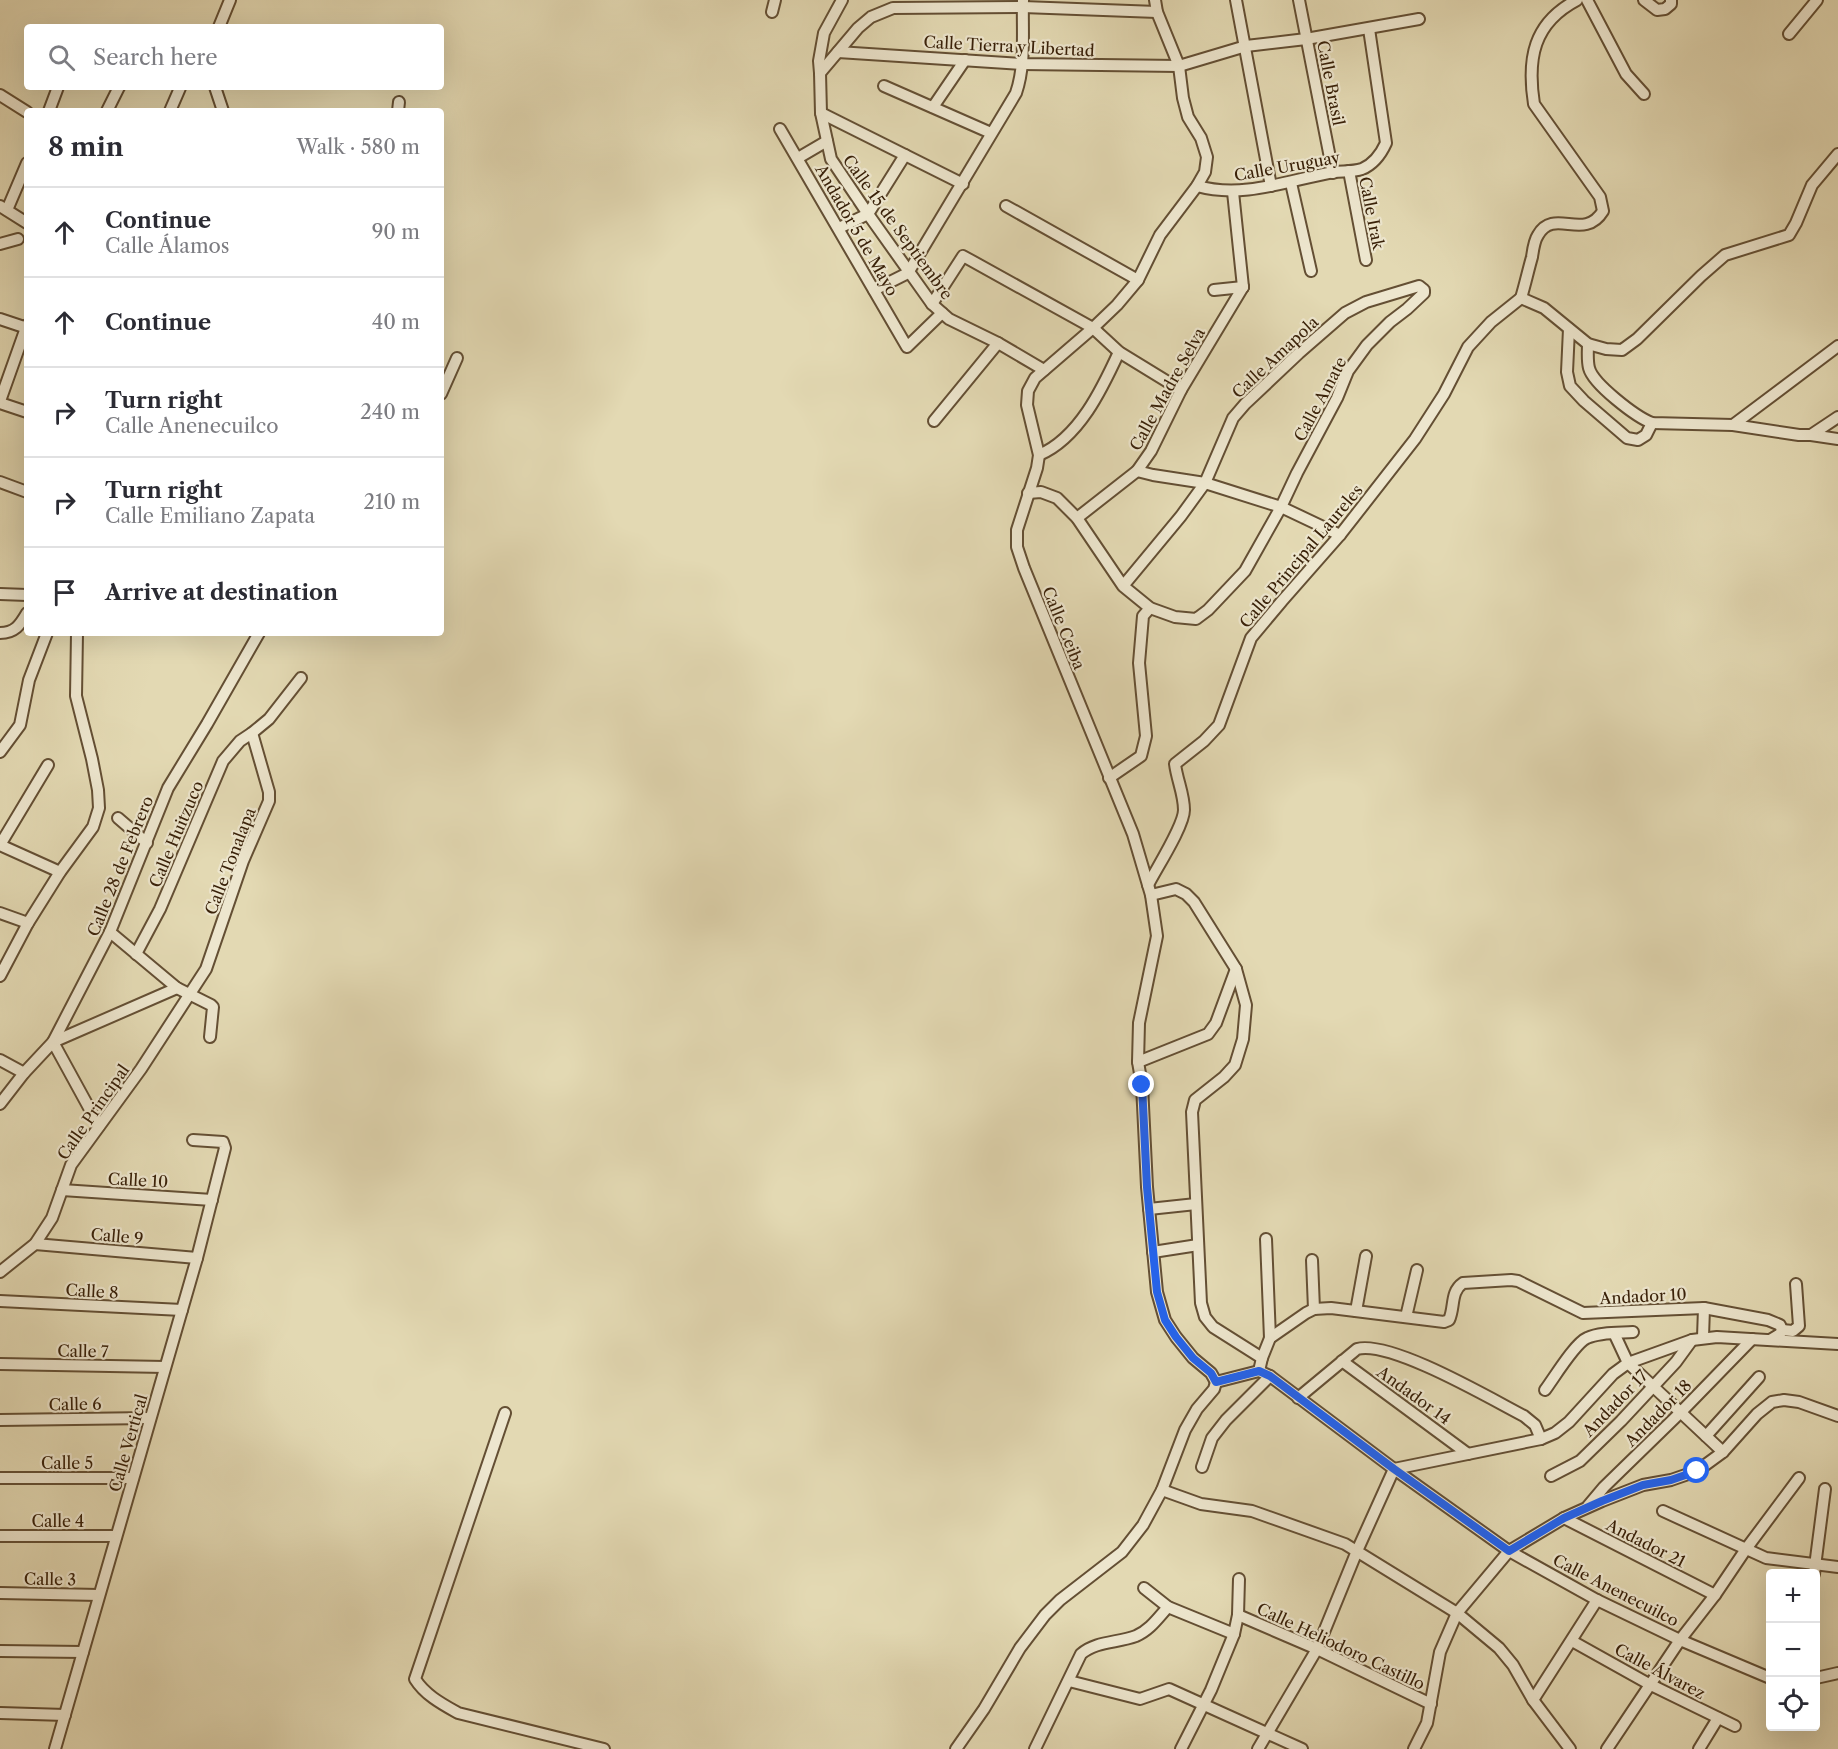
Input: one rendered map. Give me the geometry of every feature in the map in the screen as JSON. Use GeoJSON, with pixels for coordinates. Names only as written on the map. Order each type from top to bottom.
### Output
{"type":"FeatureCollection","features":[{"type":"Feature","properties":{"kind":"street"},"geometry":{"type":"LineString","coordinates":[[220,24],[230,0]]}},
{"type":"Feature","properties":{"kind":"street"},"geometry":{"type":"LineString","coordinates":[[772,12],[775,0]]}},
{"type":"Feature","properties":{"kind":"street","name":"Calle 15 de Septiembre"},"geometry":{"type":"LineString","coordinates":[[842,0],[824,33],[819,61],[821,113],[831,159],[908,273],[932,304],[942,313],[1044,370]]}},
{"type":"Feature","properties":{"kind":"street","name":"Calle Ceiba"},"geometry":{"type":"LineString","coordinates":[[1155,0],[1157,12],[1179,66],[1188,117],[1201,138],[1207,157],[1205,172],[1160,235],[1138,280],[1093,328],[1035,378],[1028,391],[1028,405],[1039,455],[1017,530],[1017,547],[1133,834],[1149,890],[1158,936],[1139,1023],[1138,1062],[1142,1085],[1149,1209],[1157,1292],[1165,1320],[1184,1348],[1211,1373],[1216,1382]]}},
{"type":"Feature","properties":{"kind":"street"},"geometry":{"type":"LineString","coordinates":[[1236,0],[1271,186]]}},
{"type":"Feature","properties":{"kind":"street","name":"Calle Brasil"},"geometry":{"type":"LineString","coordinates":[[1299,0],[1334,172]]}},
{"type":"Feature","properties":{"kind":"street"},"geometry":{"type":"LineString","coordinates":[[1576,0],[1557,13],[1537,38],[1531,63],[1531,89],[1534,104],[1600,197],[1603,211],[1598,220],[1589,224],[1572,225],[1556,222],[1545,226],[1537,235],[1521,298],[1544,308],[1588,344],[1622,350],[1637,339],[1725,255],[1789,235],[1812,185],[1838,154]]}},
{"type":"Feature","properties":{"kind":"street"},"geometry":{"type":"LineString","coordinates":[[1587,0],[1626,74],[1644,94]]}},
{"type":"Feature","properties":{"kind":"street"},"geometry":{"type":"LineString","coordinates":[[1644,0],[1657,10],[1665,9],[1671,4],[1671,0]]}},
{"type":"Feature","properties":{"kind":"street"},"geometry":{"type":"LineString","coordinates":[[1789,34],[1816,0]]}},
{"type":"Feature","properties":{"kind":"street"},"geometry":{"type":"LineString","coordinates":[[820,73],[858,28],[871,17],[893,8],[1023,4],[1157,12]]}},
{"type":"Feature","properties":{"kind":"street"},"geometry":{"type":"LineString","coordinates":[[874,290],[908,273],[1016,93],[1022,64],[1023,4]]}},
{"type":"Feature","properties":{"kind":"street","name":"Calle Tierra y Libertad"},"geometry":{"type":"LineString","coordinates":[[838,52],[1022,64],[1179,66],[1246,46],[1306,39],[1419,19]]}},
{"type":"Feature","properties":{"kind":"street","name":"Calle Uruguay"},"geometry":{"type":"LineString","coordinates":[[1197,186],[1233,192],[1291,183],[1334,172],[1363,168],[1379,157],[1386,142],[1369,29]]}},
{"type":"Feature","properties":{"kind":"street"},"geometry":{"type":"LineString","coordinates":[[933,107],[965,60]]}},
{"type":"Feature","properties":{"kind":"street"},"geometry":{"type":"LineString","coordinates":[[884,86],[991,133]]}},
{"type":"Feature","properties":{"kind":"street"},"geometry":{"type":"LineString","coordinates":[[50,108],[57,90]]}},
{"type":"Feature","properties":{"kind":"street"},"geometry":{"type":"LineString","coordinates":[[108,108],[118,90]]}},
{"type":"Feature","properties":{"kind":"street"},"geometry":{"type":"LineString","coordinates":[[171,108],[179,90]]}},
{"type":"Feature","properties":{"kind":"street"},"geometry":{"type":"LineString","coordinates":[[216,90],[222,108]]}},
{"type":"Feature","properties":{"kind":"street"},"geometry":{"type":"LineString","coordinates":[[0,95],[24,109]]}},
{"type":"Feature","properties":{"kind":"street"},"geometry":{"type":"LineString","coordinates":[[821,113],[963,184]]}},
{"type":"Feature","properties":{"kind":"street","name":"Andador 5 de Mayo"},"geometry":{"type":"LineString","coordinates":[[780,129],[907,347],[942,313]]}},
{"type":"Feature","properties":{"kind":"street"},"geometry":{"type":"LineString","coordinates":[[798,159],[827,141]]}},
{"type":"Feature","properties":{"kind":"street"},"geometry":{"type":"LineString","coordinates":[[839,228],[867,214],[904,155]]}},
{"type":"Feature","properties":{"kind":"street"},"geometry":{"type":"LineString","coordinates":[[24,169],[3,208],[24,221]]}},
{"type":"Feature","properties":{"kind":"street","name":"Calle Irak"},"geometry":{"type":"LineString","coordinates":[[1349,171],[1366,260]]}},
{"type":"Feature","properties":{"kind":"street"},"geometry":{"type":"LineString","coordinates":[[1291,183],[1311,271]]}},
{"type":"Feature","properties":{"kind":"street"},"geometry":{"type":"LineString","coordinates":[[1214,290],[1243,287],[1233,192]]}},
{"type":"Feature","properties":{"kind":"street"},"geometry":{"type":"LineString","coordinates":[[1006,206],[1138,280]]}},
{"type":"Feature","properties":{"kind":"street"},"geometry":{"type":"LineString","coordinates":[[0,244],[18,239]]}},
{"type":"Feature","properties":{"kind":"street"},"geometry":{"type":"LineString","coordinates":[[932,304],[963,256],[1093,328],[1119,352],[1181,390]]}},
{"type":"Feature","properties":{"kind":"street","name":"Calle Amapola"},"geometry":{"type":"LineString","coordinates":[[1123,586],[1205,483],[1233,418],[1245,404],[1345,314],[1366,302],[1419,286],[1424,290]]}},
{"type":"Feature","properties":{"kind":"street","name":"Calle Madre Selva"},"geometry":{"type":"LineString","coordinates":[[1077,518],[1137,471],[1151,451],[1181,390],[1243,287]]}},
{"type":"Feature","properties":{"kind":"street","name":"Calle Amate"},"geometry":{"type":"LineString","coordinates":[[1150,608],[1175,617],[1196,619],[1208,610],[1245,570],[1281,507],[1348,372],[1367,345],[1424,293],[1424,290]]}},
{"type":"Feature","properties":{"kind":"street","name":"Calle Principal Laureles"},"geometry":{"type":"LineString","coordinates":[[1149,890],[1184,817],[1182,792],[1177,781],[1175,764],[1204,741],[1219,725],[1251,638],[1340,535],[1416,439],[1444,394],[1468,346],[1491,322],[1521,298]]}},
{"type":"Feature","properties":{"kind":"street"},"geometry":{"type":"LineString","coordinates":[[0,319],[24,326]]}},
{"type":"Feature","properties":{"kind":"street"},"geometry":{"type":"LineString","coordinates":[[1569,329],[1570,386],[1627,438],[1638,440],[1646,435],[1652,423]]}},
{"type":"Feature","properties":{"kind":"street"},"geometry":{"type":"LineString","coordinates":[[24,335],[0,402],[24,411]]}},
{"type":"Feature","properties":{"kind":"street"},"geometry":{"type":"LineString","coordinates":[[934,421],[998,343]]}},
{"type":"Feature","properties":{"kind":"street"},"geometry":{"type":"LineString","coordinates":[[1588,344],[1589,370],[1601,385],[1630,411],[1652,423],[1733,425],[1838,439]]}},
{"type":"Feature","properties":{"kind":"street"},"geometry":{"type":"LineString","coordinates":[[1733,425],[1838,346]]}},
{"type":"Feature","properties":{"kind":"street"},"geometry":{"type":"LineString","coordinates":[[1039,455],[1056,446],[1088,412],[1102,389],[1119,352]]}},
{"type":"Feature","properties":{"kind":"street"},"geometry":{"type":"LineString","coordinates":[[444,386],[457,358]]}},
{"type":"Feature","properties":{"kind":"street"},"geometry":{"type":"LineString","coordinates":[[1568,372],[1589,370]]}},
{"type":"Feature","properties":{"kind":"street"},"geometry":{"type":"LineString","coordinates":[[1811,435],[1838,417]]}},
{"type":"Feature","properties":{"kind":"street"},"geometry":{"type":"LineString","coordinates":[[1137,471],[1205,483],[1281,507],[1340,535]]}},
{"type":"Feature","properties":{"kind":"street"},"geometry":{"type":"LineString","coordinates":[[0,482],[24,491]]}},
{"type":"Feature","properties":{"kind":"street"},"geometry":{"type":"LineString","coordinates":[[1028,493],[1041,492],[1057,498],[1077,518],[1123,586],[1150,608],[1143,616],[1139,663],[1146,736],[1141,756],[1109,778]]}},
{"type":"Feature","properties":{"kind":"street"},"geometry":{"type":"LineString","coordinates":[[0,594],[24,595]]}},
{"type":"Feature","properties":{"kind":"street"},"geometry":{"type":"LineString","coordinates":[[0,633],[15,631],[24,618]]}},
{"type":"Feature","properties":{"kind":"street"},"geometry":{"type":"LineString","coordinates":[[0,752],[20,725],[29,680],[45,636]]}},
{"type":"Feature","properties":{"kind":"street"},"geometry":{"type":"LineString","coordinates":[[0,976],[28,923],[60,872],[93,827],[99,808],[92,759],[76,696],[77,636]]}},
{"type":"Feature","properties":{"kind":"street","name":"Calle 28 de Febrero"},"geometry":{"type":"LineString","coordinates":[[0,1104],[52,1042],[110,932],[168,788],[257,636]]}},
{"type":"Feature","properties":{"kind":"street","name":"Calle Huitzuco"},"geometry":{"type":"LineString","coordinates":[[136,954],[160,909],[223,761],[240,741],[269,719],[301,678]]}},
{"type":"Feature","properties":{"kind":"street","name":"Calle Tonalapa"},"geometry":{"type":"LineString","coordinates":[[190,994],[206,969],[243,861],[268,801],[268,792],[252,733]]}},
{"type":"Feature","properties":{"kind":"street"},"geometry":{"type":"LineString","coordinates":[[48,765],[0,845],[60,872]]}},
{"type":"Feature","properties":{"kind":"street"},"geometry":{"type":"LineString","coordinates":[[118,818],[147,843]]}},
{"type":"Feature","properties":{"kind":"street"},"geometry":{"type":"LineString","coordinates":[[1149,890],[1176,889],[1186,894],[1194,902],[1236,969],[1246,1005],[1243,1039],[1236,1065],[1195,1100],[1192,1112],[1196,1204],[1201,1304],[1205,1317],[1213,1327],[1262,1358]]}},
{"type":"Feature","properties":{"kind":"street"},"geometry":{"type":"LineString","coordinates":[[0,913],[28,923]]}},
{"type":"Feature","properties":{"kind":"street"},"geometry":{"type":"LineString","coordinates":[[110,932],[177,988],[208,1002],[213,1007],[210,1037]]}},
{"type":"Feature","properties":{"kind":"street"},"geometry":{"type":"LineString","coordinates":[[1138,1062],[1208,1034],[1216,1023],[1236,969]]}},
{"type":"Feature","properties":{"kind":"street"},"geometry":{"type":"LineString","coordinates":[[99,1126],[52,1042],[177,988]]}},
{"type":"Feature","properties":{"kind":"street","name":"Calle Principal"},"geometry":{"type":"LineString","coordinates":[[0,1272],[34,1244],[52,1218],[71,1165],[141,1069],[190,994]]}},
{"type":"Feature","properties":{"kind":"street"},"geometry":{"type":"LineString","coordinates":[[0,1060],[24,1073]]}},
{"type":"Feature","properties":{"kind":"street","name":"Calle Vertical"},"geometry":{"type":"LineString","coordinates":[[55,1749],[197,1258],[225,1148],[223,1142],[193,1140]]}},
{"type":"Feature","properties":{"kind":"street","name":"Calle 10"},"geometry":{"type":"LineString","coordinates":[[63,1190],[212,1200]]}},
{"type":"Feature","properties":{"kind":"street"},"geometry":{"type":"LineString","coordinates":[[1149,1209],[1196,1204]]}},
{"type":"Feature","properties":{"kind":"street"},"geometry":{"type":"LineString","coordinates":[[956,1749],[984,1709],[1020,1648],[1045,1615],[1060,1600],[1122,1552],[1143,1525],[1162,1490],[1185,1430],[1197,1409],[1214,1389],[1216,1382],[1259,1371],[1270,1338],[1266,1239]]}},
{"type":"Feature","properties":{"kind":"street","name":"Calle 9"},"geometry":{"type":"LineString","coordinates":[[34,1244],[197,1258]]}},
{"type":"Feature","properties":{"kind":"street"},"geometry":{"type":"LineString","coordinates":[[1153,1252],[1198,1245]]}},
{"type":"Feature","properties":{"kind":"street"},"geometry":{"type":"LineString","coordinates":[[1356,1311],[1366,1256]]}},
{"type":"Feature","properties":{"kind":"street"},"geometry":{"type":"LineString","coordinates":[[1312,1260],[1314,1309]]}},
{"type":"Feature","properties":{"kind":"street"},"geometry":{"type":"LineString","coordinates":[[1270,1338],[1314,1309],[1331,1308],[1406,1317],[1417,1270]]}},
{"type":"Feature","properties":{"kind":"street","name":"Andador 10"},"geometry":{"type":"LineString","coordinates":[[1406,1317],[1444,1322],[1449,1320],[1452,1312],[1456,1287],[1463,1283],[1511,1280],[1518,1281],[1584,1313],[1704,1308],[1768,1320],[1780,1325],[1782,1330]]}},
{"type":"Feature","properties":{"kind":"street"},"geometry":{"type":"LineString","coordinates":[[1770,1340],[1782,1330],[1793,1331],[1799,1326],[1796,1284]]}},
{"type":"Feature","properties":{"kind":"street","name":"Calle 8"},"geometry":{"type":"LineString","coordinates":[[0,1301],[182,1310]]}},
{"type":"Feature","properties":{"kind":"street"},"geometry":{"type":"LineString","coordinates":[[1697,1338],[1704,1308]]}},
{"type":"Feature","properties":{"kind":"street"},"geometry":{"type":"LineString","coordinates":[[1545,1390],[1580,1343],[1587,1338],[1633,1332]]}},
{"type":"Feature","properties":{"kind":"street"},"geometry":{"type":"LineString","coordinates":[[1614,1333],[1628,1363],[1723,1452]]}},
{"type":"Feature","properties":{"kind":"street"},"geometry":{"type":"LineString","coordinates":[[1258,1749],[1317,1649],[1394,1469],[1541,1439],[1556,1433],[1613,1374],[1628,1363],[1697,1338],[1838,1344]]}},
{"type":"Feature","properties":{"kind":"street","name":"Andador 17"},"geometry":{"type":"LineString","coordinates":[[1551,1476],[1580,1461],[1621,1421],[1697,1338]]}},
{"type":"Feature","properties":{"kind":"street","name":"Andador 18"},"geometry":{"type":"LineString","coordinates":[[1586,1508],[1604,1487],[1752,1339]]}},
{"type":"Feature","properties":{"kind":"street"},"geometry":{"type":"LineString","coordinates":[[1298,1398],[1357,1349],[1364,1347],[1402,1356],[1461,1383],[1524,1416],[1535,1425],[1541,1439]]}},
{"type":"Feature","properties":{"kind":"street","name":"Andador 14"},"geometry":{"type":"LineString","coordinates":[[1342,1361],[1468,1454]]}},
{"type":"Feature","properties":{"kind":"street","name":"Calle 7"},"geometry":{"type":"LineString","coordinates":[[0,1364],[165,1367]]}},
{"type":"Feature","properties":{"kind":"street","name":"Calle Anenecuilco"},"geometry":{"type":"LineString","coordinates":[[1259,1371],[1270,1376],[1509,1551],[1598,1600],[1680,1640],[1768,1677]]}},
{"type":"Feature","properties":{"kind":"street"},"geometry":{"type":"LineString","coordinates":[[1202,1467],[1212,1438],[1226,1420],[1270,1376]]}},
{"type":"Feature","properties":{"kind":"street"},"geometry":{"type":"LineString","coordinates":[[1706,1436],[1759,1377]]}},
{"type":"Feature","properties":{"kind":"street"},"geometry":{"type":"LineString","coordinates":[[1414,1749],[1427,1723],[1440,1652],[1457,1614],[1509,1551],[1564,1518],[1586,1508],[1643,1485],[1671,1480],[1697,1471],[1723,1452],[1757,1414],[1773,1402],[1784,1400],[1799,1402],[1838,1416]]}},
{"type":"Feature","properties":{"kind":"street"},"geometry":{"type":"LineString","coordinates":[[505,1413],[415,1678],[421,1688],[458,1713],[604,1749]]}},
{"type":"Feature","properties":{"kind":"street","name":"Calle 6"},"geometry":{"type":"LineString","coordinates":[[0,1420],[150,1418]]}},
{"type":"Feature","properties":{"kind":"street","name":"Calle 5"},"geometry":{"type":"LineString","coordinates":[[0,1478],[133,1478]]}},
{"type":"Feature","properties":{"kind":"street"},"geometry":{"type":"LineString","coordinates":[[1607,1749],[1680,1640],[1799,1478]]}},
{"type":"Feature","properties":{"kind":"street"},"geometry":{"type":"LineString","coordinates":[[1814,1569],[1825,1489]]}},
{"type":"Feature","properties":{"kind":"street"},"geometry":{"type":"LineString","coordinates":[[1162,1490],[1201,1504],[1252,1512],[1345,1544],[1457,1614],[1499,1648],[1533,1700],[1570,1749]]}},
{"type":"Feature","properties":{"kind":"street"},"geometry":{"type":"LineString","coordinates":[[1663,1511],[1773,1560],[1814,1569],[1838,1567]]}},
{"type":"Feature","properties":{"kind":"street","name":"Andador 21"},"geometry":{"type":"LineString","coordinates":[[1564,1518],[1715,1595]]}},
{"type":"Feature","properties":{"kind":"street","name":"Calle 4"},"geometry":{"type":"LineString","coordinates":[[0,1536],[116,1536]]}},
{"type":"Feature","properties":{"kind":"street"},"geometry":{"type":"LineString","coordinates":[[1181,1749],[1204,1704],[1234,1634],[1238,1615],[1239,1578]]}},
{"type":"Feature","properties":{"kind":"street"},"geometry":{"type":"LineString","coordinates":[[1144,1588],[1167,1607],[1234,1634]]}},
{"type":"Feature","properties":{"kind":"street","name":"Calle 3"},"geometry":{"type":"LineString","coordinates":[[0,1593],[99,1595]]}},
{"type":"Feature","properties":{"kind":"street"},"geometry":{"type":"LineString","coordinates":[[1533,1700],[1598,1600]]}},
{"type":"Feature","properties":{"kind":"street"},"geometry":{"type":"LineString","coordinates":[[1035,1749],[1081,1654],[1088,1648],[1137,1636],[1154,1624],[1167,1607]]}},
{"type":"Feature","properties":{"kind":"street","name":"Calle Heliodoro Castillo"},"geometry":{"type":"LineString","coordinates":[[1238,1615],[1317,1649],[1431,1704]]}},
{"type":"Feature","properties":{"kind":"street","name":"Calle Álvarez"},"geometry":{"type":"LineString","coordinates":[[1572,1641],[1649,1684],[1735,1726]]}},
{"type":"Feature","properties":{"kind":"street"},"geometry":{"type":"LineString","coordinates":[[0,1651],[83,1652]]}},
{"type":"Feature","properties":{"kind":"street"},"geometry":{"type":"LineString","coordinates":[[1820,1677],[1838,1673]]}},
{"type":"Feature","properties":{"kind":"street"},"geometry":{"type":"LineString","coordinates":[[1069,1681],[1140,1699],[1169,1689],[1302,1749]]}},
{"type":"Feature","properties":{"kind":"street"},"geometry":{"type":"LineString","coordinates":[[0,1713],[65,1714]]}},
{"type":"Feature","properties":{"kind":"street"},"geometry":{"type":"LineString","coordinates":[[1699,1749],[1718,1718]]}},
{"type":"Feature","properties":{"kind":"street"},"geometry":{"type":"LineString","coordinates":[[1420,1749],[1423,1732]]}},
{"type":"Feature","properties":{"kind":"route"},"geometry":{"type":"LineString","coordinates":[[1142,1085],[1147,1187],[1157,1292],[1165,1320],[1176,1337],[1193,1358],[1211,1373],[1216,1382],[1259,1371],[1270,1376],[1509,1551],[1564,1518],[1602,1501],[1643,1485],[1671,1480],[1697,1471]]}}]}
